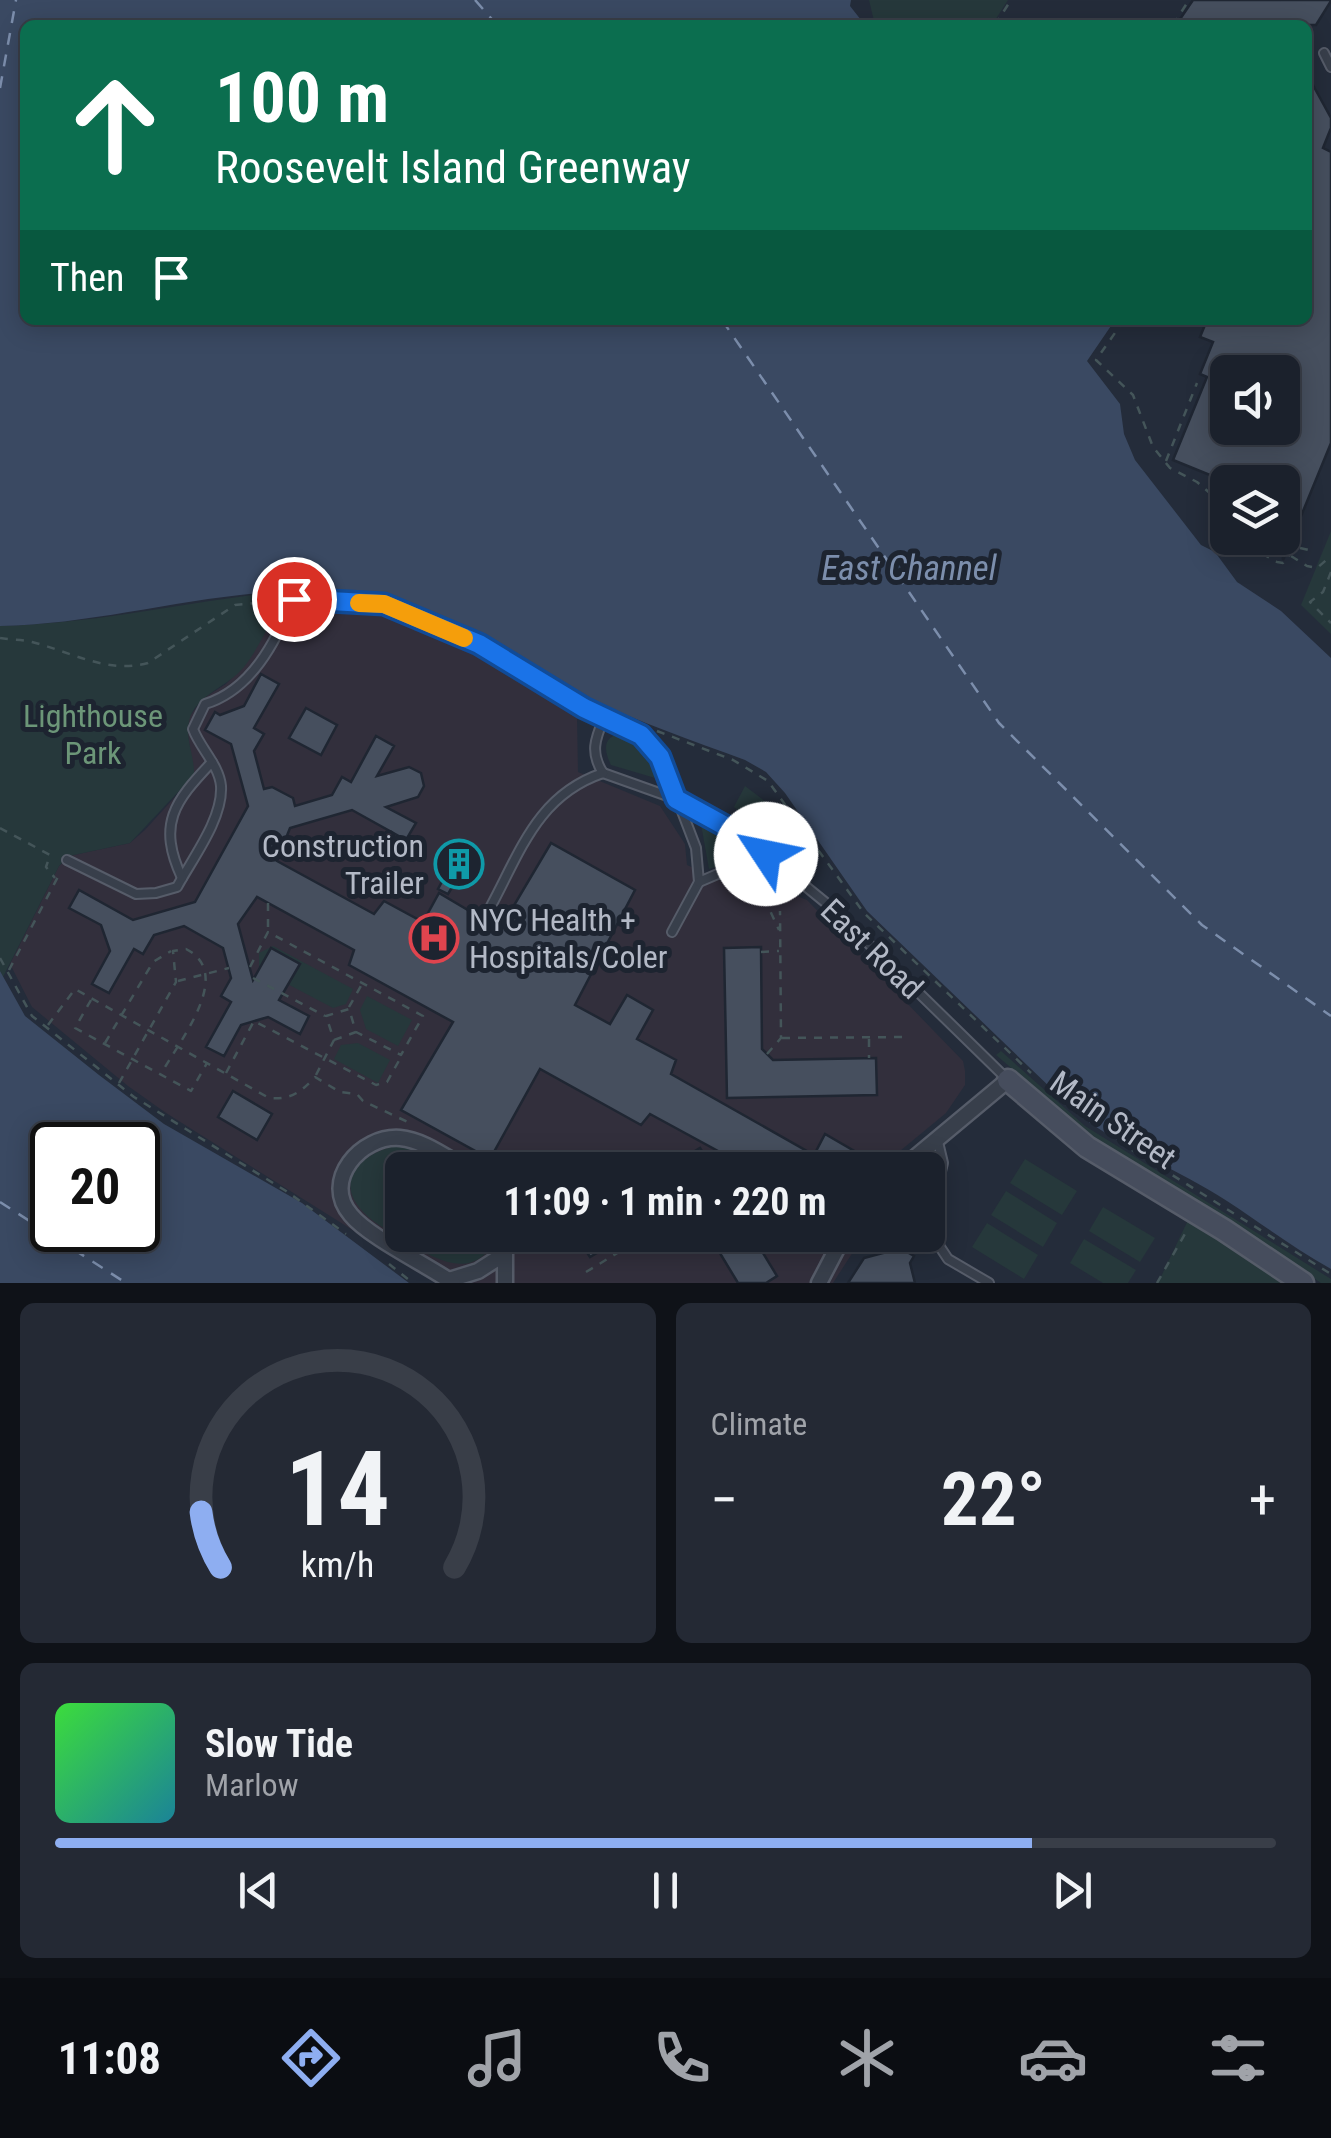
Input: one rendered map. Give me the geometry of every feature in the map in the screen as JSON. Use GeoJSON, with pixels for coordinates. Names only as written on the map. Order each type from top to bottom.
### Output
{"type":"FeatureCollection","features":[{"type":"Feature","properties":{"kind":"street","name":"Main Street"},"geometry":{"type":"LineString","coordinates":[[924,1152],[1008,1080],[1087,1147],[1303,1283]]}},
{"type":"Feature","properties":{"kind":"street"},"geometry":{"type":"LineString","coordinates":[[385,1239],[356,1220],[342,1200],[348,1164],[361,1149],[392,1138],[419,1143],[436,1152]]}},
{"type":"Feature","properties":{"kind":"street"},"geometry":{"type":"LineString","coordinates":[[406,1252],[451,1281],[478,1271],[503,1255]]}},
{"type":"Feature","properties":{"kind":"street"},"geometry":{"type":"LineString","coordinates":[[503,1252],[505,1283]]}},
{"type":"Feature","properties":{"kind":"street"},"geometry":{"type":"LineString","coordinates":[[819,1283],[835,1252]]}},
{"type":"Feature","properties":{"kind":"lane"},"geometry":{"type":"LineString","coordinates":[[1324,53],[1331,67]]}},
{"type":"Feature","properties":{"kind":"lane"},"geometry":{"type":"LineString","coordinates":[[67,860],[136,894],[177,887],[210,832],[221,786],[193,728],[205,704],[240,688],[280,630],[294,599],[384,604],[479,644],[584,708],[647,740],[664,764],[696,848],[699,882],[672,932]]}},
{"type":"Feature","properties":{"kind":"lane"},"geometry":{"type":"LineString","coordinates":[[491,906],[544,810],[580,781],[603,773],[595,758],[594,745],[604,718]]}},
{"type":"Feature","properties":{"kind":"lane"},"geometry":{"type":"LineString","coordinates":[[182,878],[170,852],[171,815],[187,789],[212,762]]}},
{"type":"Feature","properties":{"kind":"lane","name":"East Road"},"geometry":{"type":"LineString","coordinates":[[603,773],[676,799],[750,841],[830,907],[1008,1080]]}},
{"type":"Feature","properties":{"kind":"lane"},"geometry":{"type":"LineString","coordinates":[[699,882],[734,867],[782,866]]}},
{"type":"Feature","properties":{"kind":"lane"},"geometry":{"type":"LineString","coordinates":[[938,1142],[940,1152]]}},
{"type":"Feature","properties":{"kind":"lane"},"geometry":{"type":"LineString","coordinates":[[943,1252],[948,1259],[989,1283]]}},
{"type":"Feature","properties":{"kind":"path"},"geometry":{"type":"LineString","coordinates":[[1120,325],[1096,360],[1132,395],[1144,427],[1165,462],[1210,493]]}},
{"type":"Feature","properties":{"kind":"path"},"geometry":{"type":"LineString","coordinates":[[1165,462],[1197,383]]}},
{"type":"Feature","properties":{"kind":"path"},"geometry":{"type":"LineString","coordinates":[[1300,548],[1310,550]]}},
{"type":"Feature","properties":{"kind":"path"},"geometry":{"type":"LineString","coordinates":[[1264,555],[1283,563],[1290,555],[1317,568],[1331,556]]}},
{"type":"Feature","properties":{"kind":"path"},"geometry":{"type":"LineString","coordinates":[[1331,572],[1323,592],[1310,602],[1331,623]]}},
{"type":"Feature","properties":{"kind":"path"},"geometry":{"type":"LineString","coordinates":[[1,640],[27,640],[111,667],[132,668],[148,663],[235,605],[294,599]]}},
{"type":"Feature","properties":{"kind":"path"},"geometry":{"type":"LineString","coordinates":[[642,726],[732,760],[768,781],[864,913],[1035,1077]]}},
{"type":"Feature","properties":{"kind":"path"},"geometry":{"type":"LineString","coordinates":[[0,828],[50,855],[46,867],[56,880]]}},
{"type":"Feature","properties":{"kind":"path"},"geometry":{"type":"LineString","coordinates":[[8,972],[67,860]]}},
{"type":"Feature","properties":{"kind":"path"},"geometry":{"type":"LineString","coordinates":[[766,881],[767,904],[780,931]]}},
{"type":"Feature","properties":{"kind":"path"},"geometry":{"type":"LineString","coordinates":[[250,966],[268,932],[268,903]]}},
{"type":"Feature","properties":{"kind":"path"},"geometry":{"type":"LineString","coordinates":[[767,1054],[780,1038],[780,912]]}},
{"type":"Feature","properties":{"kind":"path"},"geometry":{"type":"LineString","coordinates":[[226,1074],[254,1021],[376,1085],[387,1082],[423,1016],[268,932]]}},
{"type":"Feature","properties":{"kind":"path"},"geometry":{"type":"LineString","coordinates":[[105,1044],[153,962],[186,948],[203,962],[204,996],[160,1074]]}},
{"type":"Feature","properties":{"kind":"path"},"geometry":{"type":"LineString","coordinates":[[761,952],[780,950]]}},
{"type":"Feature","properties":{"kind":"path"},"geometry":{"type":"LineString","coordinates":[[118,1084],[176,982],[173,951]]}},
{"type":"Feature","properties":{"kind":"path"},"geometry":{"type":"LineString","coordinates":[[0,958],[32,1016],[118,1084],[286,1191],[357,1242]]}},
{"type":"Feature","properties":{"kind":"path"},"geometry":{"type":"LineString","coordinates":[[176,982],[229,968]]}},
{"type":"Feature","properties":{"kind":"path"},"geometry":{"type":"LineString","coordinates":[[253,978],[326,1016],[334,1040]]}},
{"type":"Feature","properties":{"kind":"path"},"geometry":{"type":"LineString","coordinates":[[326,1016],[348,1009],[362,983]]}},
{"type":"Feature","properties":{"kind":"path"},"geometry":{"type":"LineString","coordinates":[[46,1027],[75,989],[270,1098],[284,1100],[302,1091],[315,1077],[334,1040],[356,1032]]}},
{"type":"Feature","properties":{"kind":"path"},"geometry":{"type":"LineString","coordinates":[[92,998],[76,1028],[192,1091],[207,1064]]}},
{"type":"Feature","properties":{"kind":"path"},"geometry":{"type":"LineString","coordinates":[[348,1009],[356,1032],[402,1056]]}},
{"type":"Feature","properties":{"kind":"path"},"geometry":{"type":"LineString","coordinates":[[868,1037],[869,1058]]}},
{"type":"Feature","properties":{"kind":"path"},"geometry":{"type":"LineString","coordinates":[[780,1038],[909,1037]]}},
{"type":"Feature","properties":{"kind":"path"},"geometry":{"type":"LineString","coordinates":[[315,1077],[340,1092],[357,1094],[426,1132]]}},
{"type":"Feature","properties":{"kind":"path"},"geometry":{"type":"LineString","coordinates":[[1121,1146],[1184,1180],[1331,1274]]}},
{"type":"Feature","properties":{"kind":"path"},"geometry":{"type":"LineString","coordinates":[[1157,1283],[1189,1227]]}},
{"type":"Feature","properties":{"kind":"path"},"geometry":{"type":"LineString","coordinates":[[586,1272],[619,1252]]}},
{"type":"Feature","properties":{"kind":"path"},"geometry":{"type":"LineString","coordinates":[[386,1262],[412,1283]]}},
{"type":"Feature","properties":{"kind":"shaded area","name":"NYC Health + Hospitals/Coler"},"geometry":{"type":"Polygon","coordinates":[[[278,605],[359,606],[448,637],[489,658],[577,716],[578,772],[660,806],[685,844],[687,865],[733,886],[753,883],[807,900],[963,1061],[965,1085],[946,1113],[899,1152],[385,1152],[385,1250],[128,1086],[32,1007],[10,964],[59,866],[69,856],[130,843],[194,776],[189,717],[204,698],[243,667],[278,605]]]}},
{"type":"Feature","properties":{"kind":"shaded area","name":"NYC Health + Hospitals/Coler"},"geometry":{"type":"Polygon","coordinates":[[[388,1252],[853,1252],[833,1283],[437,1283],[388,1252]]]}},
{"type":"Feature","properties":{"kind":"green space"},"geometry":{"type":"Polygon","coordinates":[[[869,0],[1008,0],[995,20],[874,20],[869,0]]]}},
{"type":"Feature","properties":{"kind":"green space"},"geometry":{"type":"Polygon","coordinates":[[[1331,531],[1331,634],[1301,605],[1331,531]]]}},
{"type":"Feature","properties":{"kind":"green space","name":"Lighthouse Park"},"geometry":{"type":"Polygon","coordinates":[[[286,591],[244,667],[192,712],[188,735],[194,775],[130,843],[69,856],[59,866],[3,977],[0,626],[72,621],[286,591]]]}},
{"type":"Feature","properties":{"kind":"green space"},"geometry":{"type":"Polygon","coordinates":[[[623,734],[648,752],[662,780],[611,765],[606,744],[623,734]]]}},
{"type":"Feature","properties":{"kind":"green space"},"geometry":{"type":"Polygon","coordinates":[[[745,786],[795,824],[782,844],[734,807],[745,786]]]}},
{"type":"Feature","properties":{"kind":"green space"},"geometry":{"type":"Polygon","coordinates":[[[701,824],[749,851],[750,856],[709,869],[701,824]]]}},
{"type":"Feature","properties":{"kind":"green space"},"geometry":{"type":"Polygon","coordinates":[[[273,946],[353,989],[346,1004],[333,1008],[259,969],[259,953],[273,946]]]}},
{"type":"Feature","properties":{"kind":"green space"},"geometry":{"type":"Polygon","coordinates":[[[367,996],[412,1020],[398,1046],[366,1029],[360,1010],[367,996]]]}},
{"type":"Feature","properties":{"kind":"green space"},"geometry":{"type":"Polygon","coordinates":[[[358,1043],[390,1060],[378,1083],[334,1059],[341,1045],[358,1043]]]}},
{"type":"Feature","properties":{"kind":"green space"},"geometry":{"type":"Polygon","coordinates":[[[1001,1051],[1085,1126],[1331,1279],[1331,1283],[1321,1283],[1253,1236],[1105,1148],[996,1055],[1001,1051]]]}},
{"type":"Feature","properties":{"kind":"green space"},"geometry":{"type":"Polygon","coordinates":[[[401,1145],[419,1152],[385,1152],[385,1229],[359,1207],[350,1184],[359,1165],[390,1147],[401,1145]]]}},
{"type":"Feature","properties":{"kind":"green space"},"geometry":{"type":"Polygon","coordinates":[[[1025,1159],[1077,1191],[1062,1215],[1010,1183],[1025,1159]]]}},
{"type":"Feature","properties":{"kind":"green space"},"geometry":{"type":"Polygon","coordinates":[[[1006,1191],[1057,1223],[1043,1247],[991,1215],[1006,1191]]]}},
{"type":"Feature","properties":{"kind":"green space"},"geometry":{"type":"Polygon","coordinates":[[[1103,1207],[1155,1238],[1140,1262],[1089,1231],[1103,1207]]]}},
{"type":"Feature","properties":{"kind":"green space"},"geometry":{"type":"Polygon","coordinates":[[[1190,1216],[1289,1283],[1158,1283],[1190,1216]]]}},
{"type":"Feature","properties":{"kind":"green space"},"geometry":{"type":"Polygon","coordinates":[[[987,1223],[1038,1255],[1024,1279],[972,1247],[987,1223]]]}},
{"type":"Feature","properties":{"kind":"green space"},"geometry":{"type":"Polygon","coordinates":[[[1084,1239],[1136,1270],[1128,1283],[1103,1283],[1070,1263],[1084,1239]]]}},
{"type":"Feature","properties":{"kind":"green space"},"geometry":{"type":"Polygon","coordinates":[[[424,1252],[487,1252],[467,1263],[424,1252]]]}},
{"type":"Feature","properties":{"kind":"water","name":"East Channel"},"geometry":{"type":"Polygon","coordinates":[[[0,0],[851,0],[850,6],[861,20],[20,20],[20,325],[1112,325],[1087,361],[1120,404],[1124,434],[1135,460],[1201,545],[1210,550],[1210,555],[1217,555],[1237,582],[1281,611],[1331,658],[1331,1269],[1209,1190],[1079,1115],[867,911],[785,793],[766,772],[745,760],[589,699],[448,621],[387,599],[355,593],[266,592],[0,626],[0,0]]]}},
{"type":"Feature","properties":{"kind":"water"},"geometry":{"type":"Polygon","coordinates":[[[0,971],[25,1016],[99,1075],[164,1124],[302,1203],[409,1283],[0,1283],[0,971]]]}},
{"type":"Feature","properties":{"kind":"building"},"geometry":{"type":"Polygon","coordinates":[[[1193,0],[1331,0],[1316,25],[1312,25],[1312,20],[1179,20],[1193,0]]]}},
{"type":"Feature","properties":{"kind":"building"},"geometry":{"type":"Polygon","coordinates":[[[1312,83],[1331,118],[1323,148],[1331,152],[1331,443],[1300,519],[1300,465],[1210,465],[1210,475],[1173,460],[1207,377],[1200,374],[1213,342],[1200,337],[1205,325],[1312,325],[1312,83]]]}},
{"type":"Feature","properties":{"kind":"building"},"geometry":{"type":"Polygon","coordinates":[[[261,674],[279,684],[254,728],[264,734],[254,751],[264,789],[272,787],[293,798],[295,806],[332,795],[342,777],[351,782],[376,736],[394,746],[377,776],[409,767],[421,773],[424,786],[418,797],[386,807],[416,823],[406,840],[352,810],[290,828],[277,861],[374,914],[384,901],[423,922],[439,893],[500,929],[551,843],[635,890],[575,1005],[610,1024],[627,995],[653,1010],[637,1039],[676,1060],[671,1074],[809,1152],[720,1152],[650,1114],[641,1125],[540,1069],[494,1152],[477,1152],[401,1110],[453,1022],[349,965],[354,950],[257,897],[238,924],[253,980],[271,948],[300,964],[279,1000],[309,1016],[300,1034],[268,1017],[241,1025],[224,1056],[206,1047],[231,1002],[221,996],[231,978],[223,948],[184,926],[154,935],[143,954],[134,949],[109,993],[92,984],[110,951],[101,925],[69,908],[79,890],[133,920],[195,902],[248,806],[231,744],[205,730],[215,712],[220,715],[244,706],[261,674]]]}},
{"type":"Feature","properties":{"kind":"building"},"geometry":{"type":"Polygon","coordinates":[[[306,708],[337,725],[321,755],[289,738],[306,708]]]}},
{"type":"Feature","properties":{"kind":"building","name":"Construction Trailer"},"geometry":{"type":"Polygon","coordinates":[[[462,845],[474,851],[448,894],[438,889],[462,845]]]}},
{"type":"Feature","properties":{"kind":"building"},"geometry":{"type":"Polygon","coordinates":[[[761,947],[762,1049],[773,1060],[876,1058],[877,1095],[727,1098],[724,948],[761,947]]]}},
{"type":"Feature","properties":{"kind":"building"},"geometry":{"type":"Polygon","coordinates":[[[233,1091],[272,1114],[257,1140],[218,1117],[233,1091]]]}},
{"type":"Feature","properties":{"kind":"building"},"geometry":{"type":"Polygon","coordinates":[[[825,1134],[856,1152],[816,1152],[825,1134]]]}},
{"type":"Feature","properties":{"kind":"building"},"geometry":{"type":"Polygon","coordinates":[[[719,1252],[762,1252],[777,1276],[766,1283],[738,1283],[719,1252]]]}},
{"type":"Feature","properties":{"kind":"building"},"geometry":{"type":"Polygon","coordinates":[[[907,1252],[914,1256],[910,1263],[915,1283],[848,1283],[864,1258],[907,1252]]]}},
{"type":"Feature","properties":{"kind":"ferry route"},"geometry":{"type":"LineString","coordinates":[[0,88],[16,0]]}},
{"type":"Feature","properties":{"kind":"ferry route"},"geometry":{"type":"LineString","coordinates":[[475,0],[493,20]]}},
{"type":"Feature","properties":{"kind":"ferry route"},"geometry":{"type":"LineString","coordinates":[[725,325],[999,723],[1202,925],[1331,1016]]}},
{"type":"Feature","properties":{"kind":"ferry route"},"geometry":{"type":"LineString","coordinates":[[0,1202],[126,1283]]}},
{"type":"Feature","properties":{"kind":"slow traffic"},"geometry":{"type":"LineString","coordinates":[[359,603],[384,604],[464,638]]}},
{"type":"Feature","properties":{"kind":"place","name":"Construction Trailer"},"geometry":{"type":"Point","coordinates":[459,864]}},
{"type":"Feature","properties":{"kind":"place","name":"NYC Health + Hospitals/Coler"},"geometry":{"type":"Point","coordinates":[434,938]}},
{"type":"Feature","properties":{"kind":"route"},"geometry":{"type":"LineString","coordinates":[[294,599],[384,604],[479,644],[584,708],[641,735],[660,757],[676,799],[766,854]]}}]}
